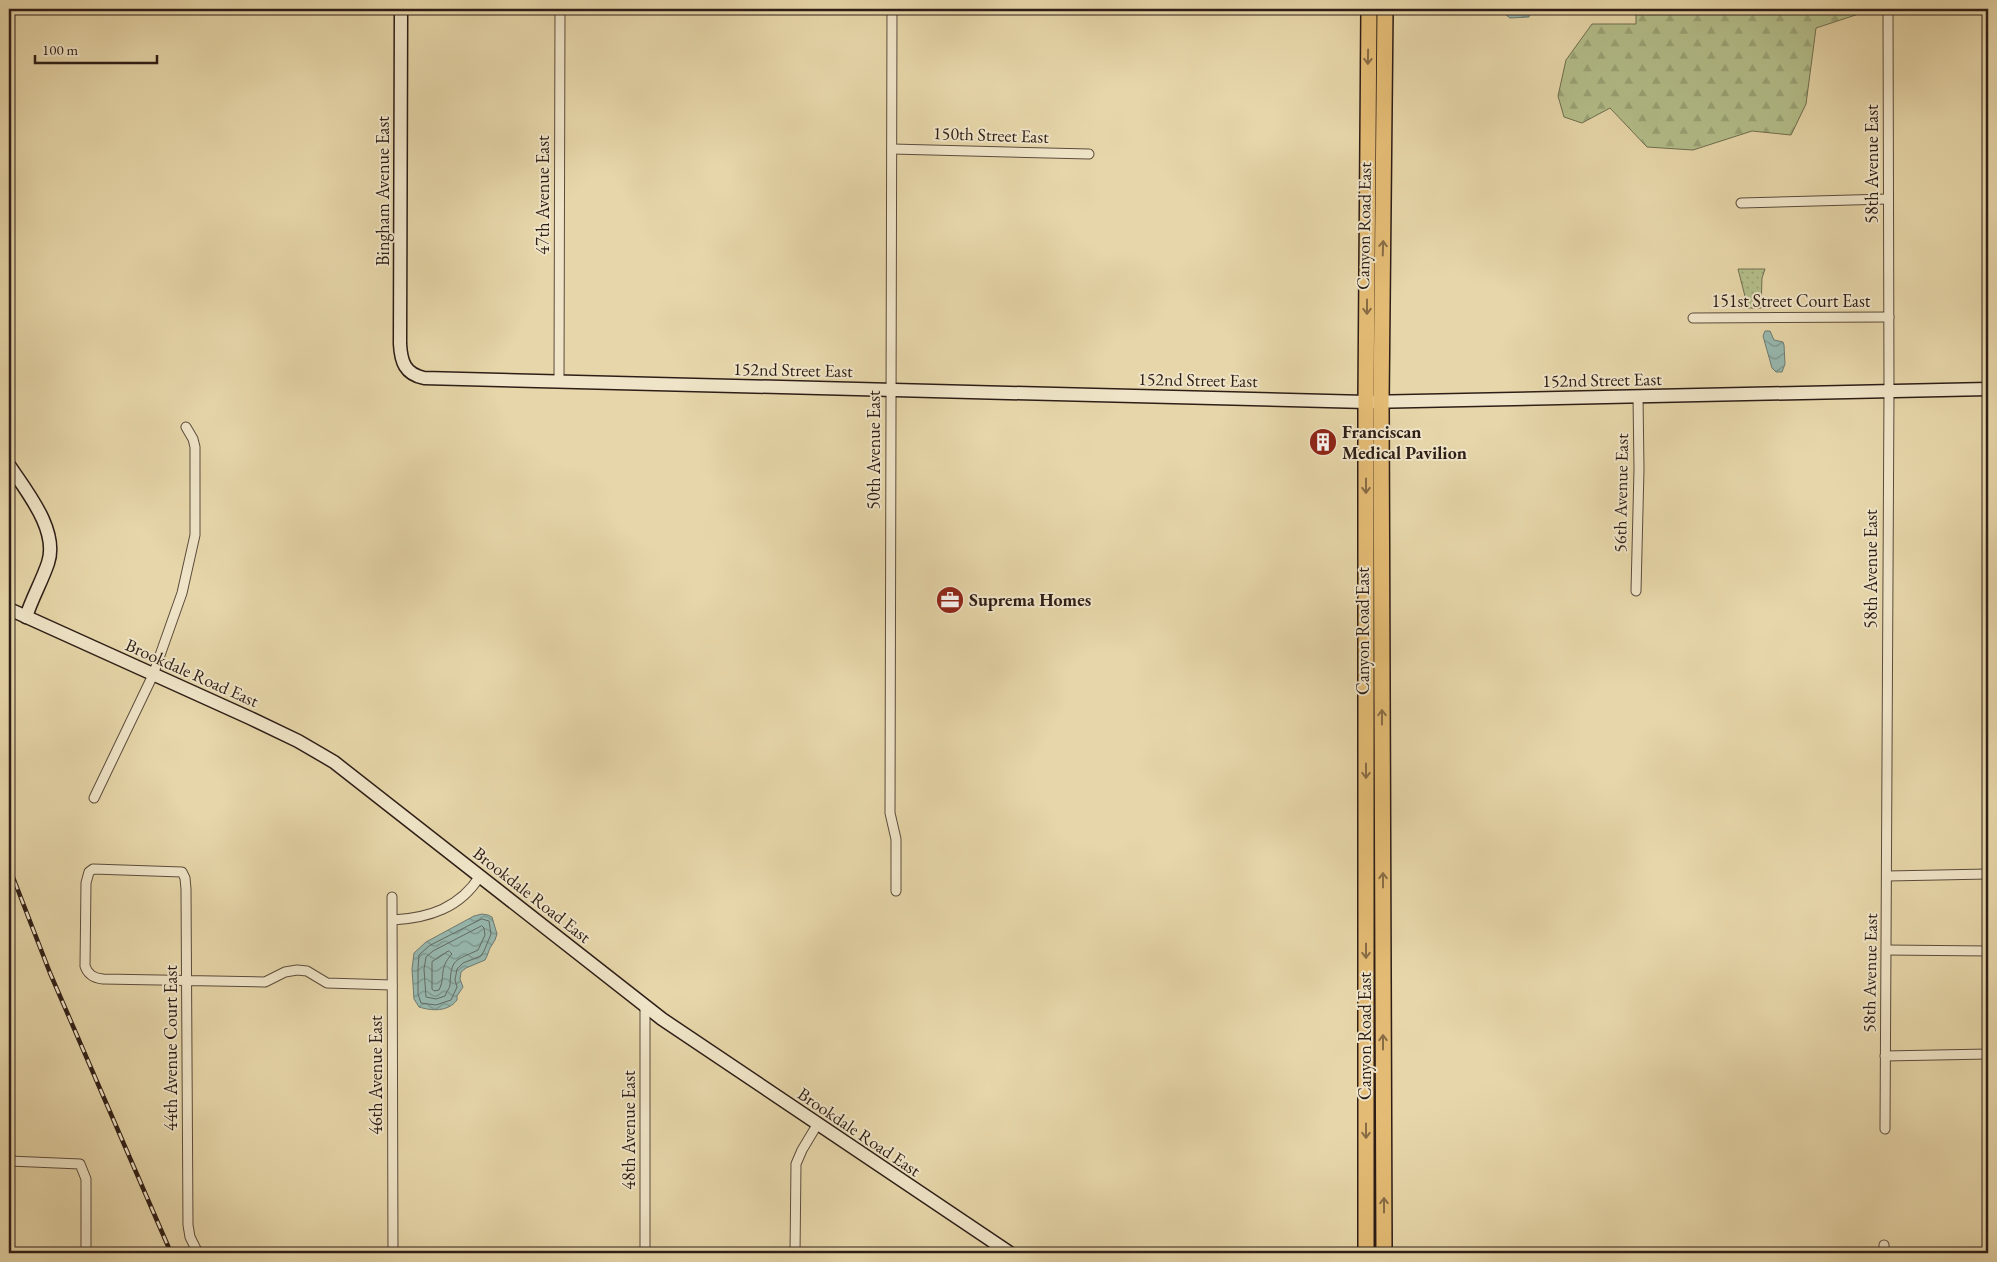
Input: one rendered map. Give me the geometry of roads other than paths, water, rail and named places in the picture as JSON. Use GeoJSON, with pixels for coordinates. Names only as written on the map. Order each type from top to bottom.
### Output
{"type":"FeatureCollection","features":[{"type":"Feature","properties":{"kind":"main road","name":"Canyon Road East"},"geometry":{"type":"LineString","coordinates":[[1369,9],[1384,1253]]}},
{"type":"Feature","properties":{"kind":"main road","name":"Canyon Road East"},"geometry":{"type":"LineString","coordinates":[[1366,1253],[1374,402],[1382,10]]}},
{"type":"Feature","properties":{"kind":"street","name":"Bingham Avenue East"},"geometry":{"type":"LineString","coordinates":[[401,9],[400,344],[402,360],[409,372]]}},
{"type":"Feature","properties":{"kind":"street","name":"47th Avenue East"},"geometry":{"type":"LineString","coordinates":[[559,382],[560,9]]}},
{"type":"Feature","properties":{"kind":"street","name":"50th Avenue East"},"geometry":{"type":"LineString","coordinates":[[892,9],[890,813],[896,839],[896,891]]}},
{"type":"Feature","properties":{"kind":"street","name":"58th Avenue East"},"geometry":{"type":"LineString","coordinates":[[1885,1129],[1888,876],[1888,9]]}},
{"type":"Feature","properties":{"kind":"street","name":"150th Street East"},"geometry":{"type":"LineString","coordinates":[[892,149],[1089,154]]}},
{"type":"Feature","properties":{"kind":"street"},"geometry":{"type":"LineString","coordinates":[[1741,203],[1888,199]]}},
{"type":"Feature","properties":{"kind":"street","name":"151st Street Court East"},"geometry":{"type":"LineString","coordinates":[[1693,318],[1889,317]]}},
{"type":"Feature","properties":{"kind":"street","name":"152nd Street East"},"geometry":{"type":"LineString","coordinates":[[409,372],[424,378],[1374,402],[1988,389]]}},
{"type":"Feature","properties":{"kind":"street","name":"56th Avenue East"},"geometry":{"type":"LineString","coordinates":[[1636,591],[1639,469],[1638,396]]}},
{"type":"Feature","properties":{"kind":"street"},"geometry":{"type":"LineString","coordinates":[[94,798],[153,675],[173,622],[194,544],[196,520],[195,448],[194,438],[186,427]]}},
{"type":"Feature","properties":{"kind":"street"},"geometry":{"type":"LineString","coordinates":[[9,465],[46,524],[50,540],[51,550],[48,564],[31,600],[26,617]]}},
{"type":"Feature","properties":{"kind":"street","name":"Brookdale Road East"},"geometry":{"type":"LineString","coordinates":[[9,609],[298,741],[334,762],[696,1044],[1010,1253]]}},
{"type":"Feature","properties":{"kind":"street","name":"44th Avenue Court East"},"geometry":{"type":"LineString","coordinates":[[187,980],[98,978],[90,975],[85,966],[86,883],[87,875],[93,869],[182,872],[185,878],[187,980],[188,1225],[190,1237],[198,1253]]}},
{"type":"Feature","properties":{"kind":"street"},"geometry":{"type":"LineString","coordinates":[[1888,876],[1988,874]]}},
{"type":"Feature","properties":{"kind":"street"},"geometry":{"type":"LineString","coordinates":[[393,920],[431,915],[453,905],[468,892],[480,876]]}},
{"type":"Feature","properties":{"kind":"street","name":"46th Avenue East"},"geometry":{"type":"LineString","coordinates":[[392,898],[393,1253]]}},
{"type":"Feature","properties":{"kind":"street"},"geometry":{"type":"LineString","coordinates":[[1887,950],[1988,951]]}},
{"type":"Feature","properties":{"kind":"street"},"geometry":{"type":"LineString","coordinates":[[187,980],[265,982],[285,972],[297,970],[307,971],[327,983],[392,985]]}},
{"type":"Feature","properties":{"kind":"street","name":"48th Avenue East"},"geometry":{"type":"LineString","coordinates":[[644,1253],[645,1006]]}},
{"type":"Feature","properties":{"kind":"street"},"geometry":{"type":"LineString","coordinates":[[1885,1056],[1988,1054]]}},
{"type":"Feature","properties":{"kind":"street"},"geometry":{"type":"LineString","coordinates":[[795,1253],[796,1164],[817,1125]]}},
{"type":"Feature","properties":{"kind":"street"},"geometry":{"type":"LineString","coordinates":[[9,1161],[78,1163],[82,1167],[86,1178],[86,1253]]}},
{"type":"Feature","properties":{"kind":"water"},"geometry":{"type":"Polygon","coordinates":[[[1505,9],[1531,9],[1529,17],[1510,18],[1505,14],[1505,9]]]}},
{"type":"Feature","properties":{"kind":"water"},"geometry":{"type":"Polygon","coordinates":[[[1765,331],[1770,331],[1774,340],[1783,342],[1785,364],[1782,372],[1776,372],[1772,368],[1763,336],[1765,331]]]}},
{"type":"Feature","properties":{"kind":"water"},"geometry":{"type":"Polygon","coordinates":[[[482,914],[492,917],[497,934],[485,960],[461,972],[460,979],[463,987],[457,996],[457,1000],[449,1007],[439,1010],[419,1007],[414,999],[412,969],[414,953],[426,942],[474,916],[482,914]]]}},
{"type":"Feature","properties":{"kind":"railway"},"geometry":{"type":"LineString","coordinates":[[9,867],[50,973],[171,1253]]}},
{"type":"Feature","properties":{"kind":"place","name":"Franciscan Medical Pavilion"},"geometry":{"type":"Point","coordinates":[1323,442]}},
{"type":"Feature","properties":{"kind":"place","name":"Suprema Homes"},"geometry":{"type":"Point","coordinates":[950,600]}}]}
